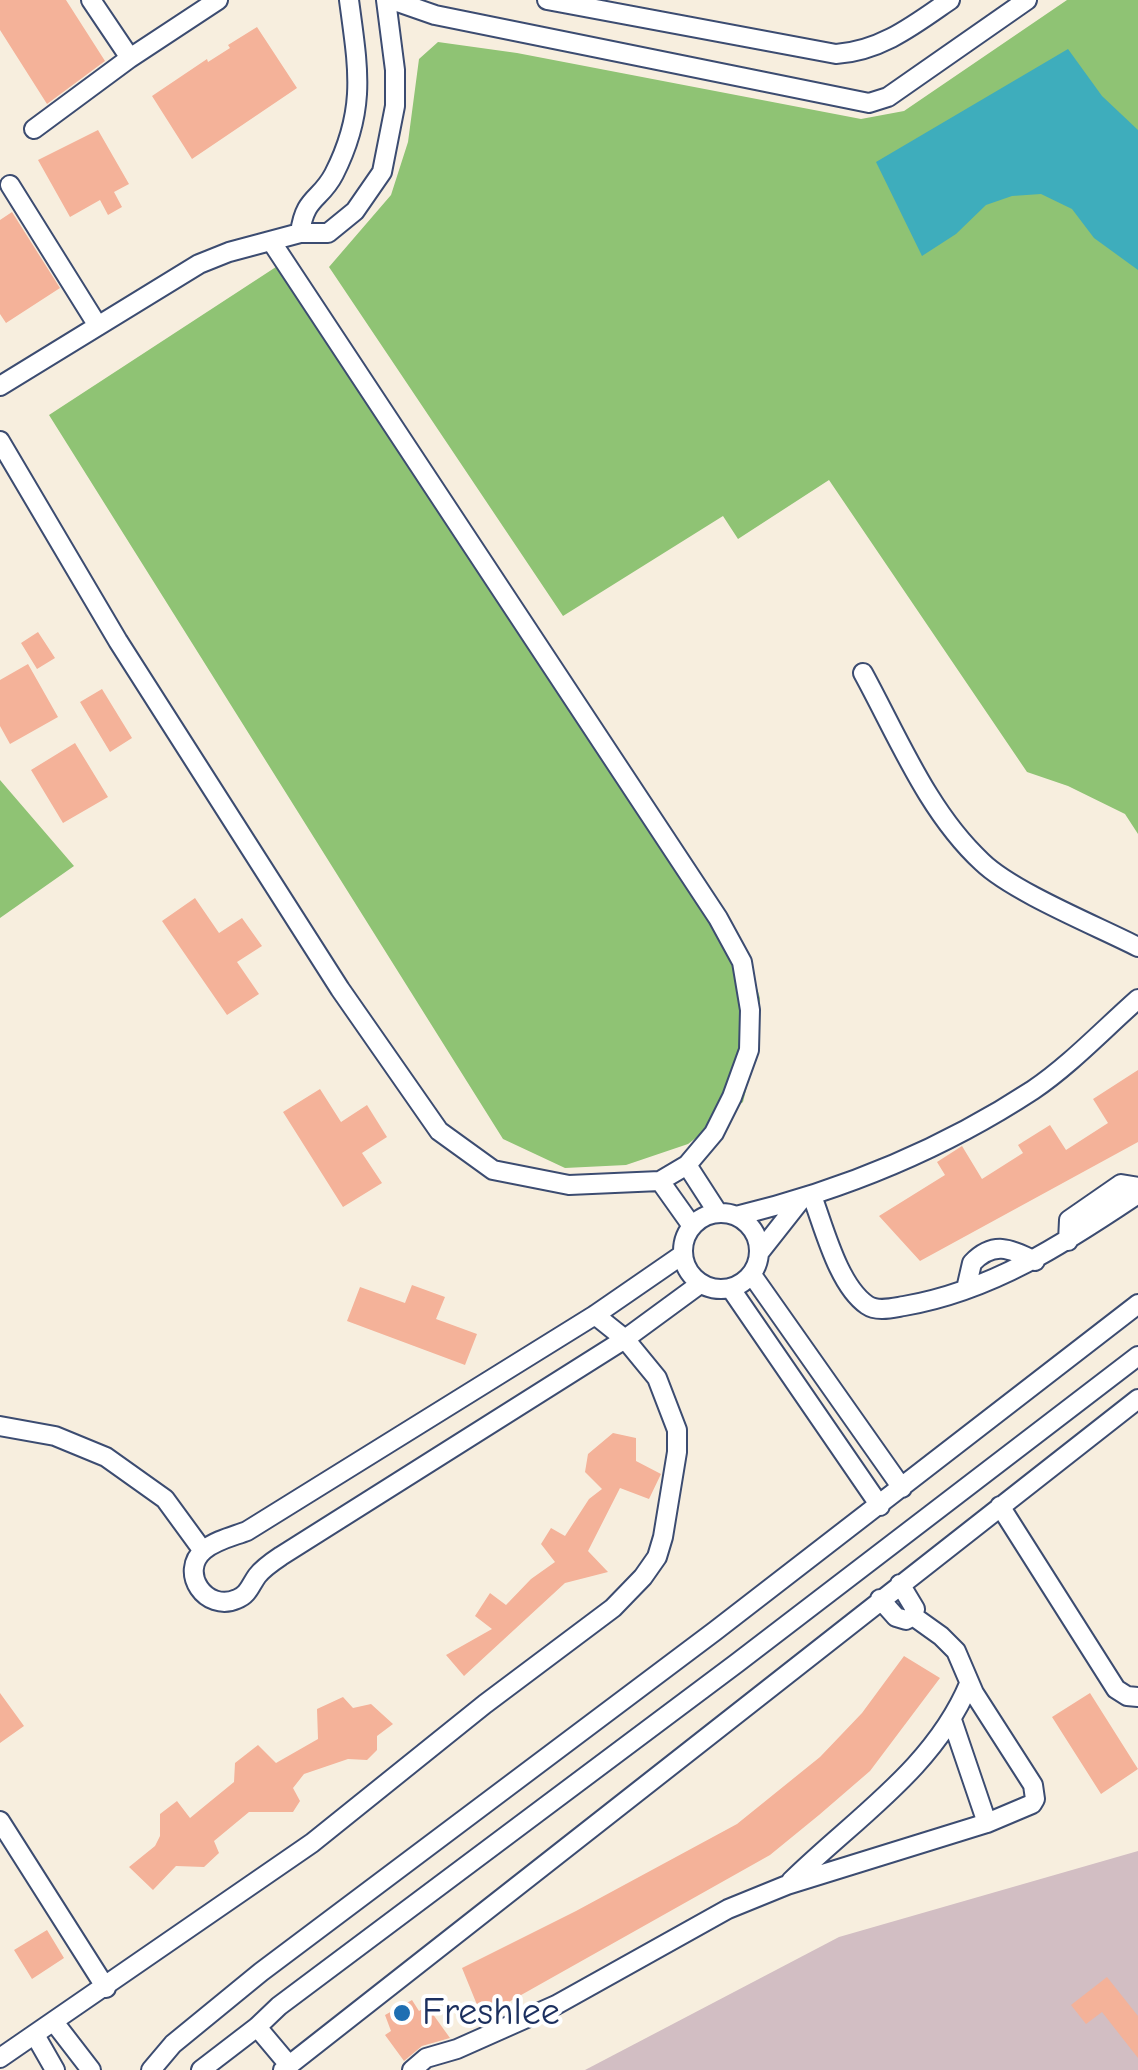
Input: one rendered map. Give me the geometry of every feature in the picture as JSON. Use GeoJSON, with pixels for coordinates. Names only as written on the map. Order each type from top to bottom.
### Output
{"type":"FeatureCollection","features":[{"type":"Feature","properties":{"kind":"street"},"geometry":{"type":"LineString","coordinates":[[91,0],[130,58]]}},
{"type":"Feature","properties":{"kind":"street"},"geometry":{"type":"LineString","coordinates":[[34,130],[130,58],[218,0]]}},
{"type":"Feature","properties":{"kind":"street"},"geometry":{"type":"LineString","coordinates":[[300,233],[303,211],[333,177],[354,119],[360,67],[350,0]]}},
{"type":"Feature","properties":{"kind":"street"},"geometry":{"type":"LineString","coordinates":[[0,386],[199,264],[300,233],[328,233],[355,211],[382,172],[395,106],[389,0],[435,14],[869,103],[888,97],[1027,0]]}},
{"type":"Feature","properties":{"kind":"street"},"geometry":{"type":"LineString","coordinates":[[547,0],[836,54],[858,52],[895,38],[950,0]]}},
{"type":"Feature","properties":{"kind":"street"},"geometry":{"type":"LineString","coordinates":[[647,20],[651,0]]}},
{"type":"Feature","properties":{"kind":"street"},"geometry":{"type":"LineString","coordinates":[[10,185],[98,326]]}},
{"type":"Feature","properties":{"kind":"street"},"geometry":{"type":"LineString","coordinates":[[0,441],[118,641],[238,830],[340,989],[439,1131],[493,1170],[569,1185],[660,1180],[686,1165],[714,1133],[732,1097],[748,1050],[750,1010],[742,962],[718,918],[272,241]]}},
{"type":"Feature","properties":{"kind":"street"},"geometry":{"type":"LineString","coordinates":[[863,673],[938,811],[983,864],[1138,947]]}},
{"type":"Feature","properties":{"kind":"street"},"geometry":{"type":"LineString","coordinates":[[806,1198],[760,1254],[752,1274],[731,1288],[721,1290],[700,1284],[685,1267],[682,1255],[686,1234],[708,1215],[727,1215],[806,1198],[927,1150],[1035,1088],[1138,999]]}},
{"type":"Feature","properties":{"kind":"street"},"geometry":{"type":"LineString","coordinates":[[686,1165],[727,1215],[754,1231],[760,1254]]}},
{"type":"Feature","properties":{"kind":"street"},"geometry":{"type":"LineString","coordinates":[[660,1180],[692,1226]]}},
{"type":"Feature","properties":{"kind":"street"},"geometry":{"type":"LineString","coordinates":[[806,1198],[840,1269],[863,1302],[873,1308],[890,1308],[926,1302],[1035,1261],[1068,1241],[1069,1220],[1121,1184],[1138,1191]]}},
{"type":"Feature","properties":{"kind":"street"},"geometry":{"type":"LineString","coordinates":[[966,1289],[972,1263],[990,1249],[1009,1249],[1035,1261]]}},
{"type":"Feature","properties":{"kind":"street"},"geometry":{"type":"LineString","coordinates":[[682,1255],[595,1315],[247,1531],[203,1551],[194,1576],[198,1588],[220,1603],[243,1597],[261,1572],[281,1556],[626,1339],[700,1284]]}},
{"type":"Feature","properties":{"kind":"street"},"geometry":{"type":"LineString","coordinates":[[752,1274],[902,1488]]}},
{"type":"Feature","properties":{"kind":"street"},"geometry":{"type":"LineString","coordinates":[[731,1288],[880,1506]]}},
{"type":"Feature","properties":{"kind":"street"},"geometry":{"type":"LineString","coordinates":[[150,2070],[173,2044],[262,1972],[880,1506],[1138,1304]]}},
{"type":"Feature","properties":{"kind":"street"},"geometry":{"type":"LineString","coordinates":[[0,2058],[312,1843],[484,1704],[614,1608],[643,1577],[664,1537],[677,1430],[657,1378],[626,1339],[595,1315]]}},
{"type":"Feature","properties":{"kind":"street"},"geometry":{"type":"LineString","coordinates":[[201,2070],[279,2006],[1138,1356]]}},
{"type":"Feature","properties":{"kind":"street"},"geometry":{"type":"LineString","coordinates":[[811,1406],[834,1392]]}},
{"type":"Feature","properties":{"kind":"street"},"geometry":{"type":"LineString","coordinates":[[256,2028],[286,2068],[1138,1399]]}},
{"type":"Feature","properties":{"kind":"street"},"geometry":{"type":"LineString","coordinates":[[0,1426],[55,1436],[106,1457],[165,1499],[203,1551]]}},
{"type":"Feature","properties":{"kind":"street"},"geometry":{"type":"LineString","coordinates":[[1000,1506],[1116,1689],[1138,1697]]}},
{"type":"Feature","properties":{"kind":"street"},"geometry":{"type":"LineString","coordinates":[[880,1599],[896,1616],[906,1620],[913,1616],[916,1609],[900,1584]]}},
{"type":"Feature","properties":{"kind":"street"},"geometry":{"type":"LineString","coordinates":[[412,2070],[426,2058],[457,2049],[556,2005],[728,1909],[787,1885],[986,1823],[1032,1804],[1035,1794],[970,1684],[956,1652],[913,1616]]}},
{"type":"Feature","properties":{"kind":"street"},"geometry":{"type":"LineString","coordinates":[[787,1885],[919,1762],[952,1720],[970,1684]]}},
{"type":"Feature","properties":{"kind":"street"},"geometry":{"type":"LineString","coordinates":[[952,1720],[986,1823]]}},
{"type":"Feature","properties":{"kind":"street"},"geometry":{"type":"LineString","coordinates":[[0,1821],[106,1988]]}},
{"type":"Feature","properties":{"kind":"street"},"geometry":{"type":"LineString","coordinates":[[54,2022],[91,2070]]}},
{"type":"Feature","properties":{"kind":"street"},"geometry":{"type":"LineString","coordinates":[[36,2035],[55,2070]]}},
{"type":"Feature","properties":{"kind":"street"},"geometry":{"type":"LineString","coordinates":[[451,2070],[457,2049]]}},
{"type":"Feature","properties":{"kind":"shaded area"},"geometry":{"type":"Polygon","coordinates":[[[1138,1851],[1138,2070],[585,2070],[839,1937],[1138,1851]]]}},
{"type":"Feature","properties":{"kind":"green space"},"geometry":{"type":"Polygon","coordinates":[[[1067,0],[1138,0],[1138,834],[1125,814],[1068,786],[1027,772],[829,480],[738,539],[723,516],[563,616],[329,267],[391,195],[408,142],[419,59],[438,42],[517,53],[861,119],[904,111],[1067,0]]]}},
{"type":"Feature","properties":{"kind":"green space"},"geometry":{"type":"Polygon","coordinates":[[[279,265],[748,959],[760,998],[757,1047],[743,1102],[688,1144],[626,1165],[565,1168],[503,1139],[49,415],[279,265]]]}},
{"type":"Feature","properties":{"kind":"green space"},"geometry":{"type":"Polygon","coordinates":[[[0,780],[74,866],[0,918],[0,780]]]}},
{"type":"Feature","properties":{"kind":"water"},"geometry":{"type":"Polygon","coordinates":[[[1068,49],[1102,96],[1138,130],[1138,270],[1094,238],[1072,209],[1041,194],[1012,196],[986,205],[956,234],[922,256],[876,162],[1068,49]]]}},
{"type":"Feature","properties":{"kind":"building"},"geometry":{"type":"Polygon","coordinates":[[[0,0],[66,0],[105,61],[47,104],[0,30],[0,0]]]}},
{"type":"Feature","properties":{"kind":"building"},"geometry":{"type":"Polygon","coordinates":[[[257,27],[297,88],[192,159],[152,96],[257,27]]]}},
{"type":"Feature","properties":{"kind":"building"},"geometry":{"type":"Polygon","coordinates":[[[98,130],[129,184],[114,192],[122,207],[108,215],[100,200],[70,217],[38,160],[98,130]]]}},
{"type":"Feature","properties":{"kind":"building"},"geometry":{"type":"Polygon","coordinates":[[[12,212],[60,288],[6,323],[0,314],[0,220],[12,212]]]}},
{"type":"Feature","properties":{"kind":"building"},"geometry":{"type":"Polygon","coordinates":[[[38,632],[55,658],[37,669],[21,643],[38,632]]]}},
{"type":"Feature","properties":{"kind":"building"},"geometry":{"type":"Polygon","coordinates":[[[28,664],[58,717],[10,744],[0,726],[0,680],[28,664]]]}},
{"type":"Feature","properties":{"kind":"building"},"geometry":{"type":"Polygon","coordinates":[[[102,689],[132,738],[110,752],[80,702],[102,689]]]}},
{"type":"Feature","properties":{"kind":"building"},"geometry":{"type":"Polygon","coordinates":[[[75,743],[108,797],[63,823],[31,770],[75,743]]]}},
{"type":"Feature","properties":{"kind":"building"},"geometry":{"type":"Polygon","coordinates":[[[195,898],[219,933],[242,918],[262,946],[237,962],[259,994],[227,1015],[162,921],[195,898]]]}},
{"type":"Feature","properties":{"kind":"building"},"geometry":{"type":"Polygon","coordinates":[[[1138,1070],[1138,1142],[920,1261],[879,1216],[945,1175],[937,1162],[962,1146],[982,1179],[1023,1153],[1018,1145],[1050,1125],[1066,1150],[1108,1123],[1093,1099],[1138,1070]]]}},
{"type":"Feature","properties":{"kind":"building"},"geometry":{"type":"Polygon","coordinates":[[[320,1089],[341,1122],[367,1105],[387,1137],[362,1153],[382,1183],[343,1207],[283,1112],[320,1089]]]}},
{"type":"Feature","properties":{"kind":"building"},"geometry":{"type":"Polygon","coordinates":[[[412,1285],[445,1297],[436,1319],[477,1334],[465,1365],[347,1321],[360,1287],[405,1303],[412,1285]]]}},
{"type":"Feature","properties":{"kind":"building"},"geometry":{"type":"Polygon","coordinates":[[[613,1433],[636,1438],[636,1461],[661,1474],[649,1499],[620,1488],[588,1551],[608,1572],[565,1583],[464,1676],[446,1655],[492,1629],[475,1616],[490,1593],[506,1605],[531,1579],[555,1562],[541,1544],[551,1528],[565,1536],[589,1499],[602,1489],[585,1472],[588,1454],[613,1433]]]}},
{"type":"Feature","properties":{"kind":"building"},"geometry":{"type":"Polygon","coordinates":[[[904,1656],[940,1678],[870,1771],[819,1815],[770,1855],[482,2017],[462,1968],[737,1824],[820,1757],[862,1713],[904,1656]]]}},
{"type":"Feature","properties":{"kind":"building"},"geometry":{"type":"Polygon","coordinates":[[[0,1693],[24,1726],[0,1743],[0,1693]]]}},
{"type":"Feature","properties":{"kind":"building"},"geometry":{"type":"Polygon","coordinates":[[[1090,1693],[1138,1769],[1101,1794],[1052,1717],[1090,1693]]]}},
{"type":"Feature","properties":{"kind":"building"},"geometry":{"type":"Polygon","coordinates":[[[343,1697],[353,1708],[371,1704],[393,1724],[377,1736],[377,1750],[367,1760],[348,1759],[304,1774],[293,1788],[300,1801],[293,1812],[249,1812],[214,1841],[219,1853],[204,1867],[176,1866],[153,1890],[129,1867],[155,1846],[160,1836],[160,1814],[177,1801],[190,1818],[234,1782],[235,1763],[258,1745],[276,1763],[318,1739],[317,1709],[343,1697]]]}},
{"type":"Feature","properties":{"kind":"building"},"geometry":{"type":"Polygon","coordinates":[[[47,1930],[64,1958],[32,1979],[14,1950],[47,1930]]]}},
{"type":"Feature","properties":{"kind":"building"},"geometry":{"type":"Polygon","coordinates":[[[1107,1977],[1138,2016],[1138,2058],[1102,2012],[1086,2024],[1071,2005],[1107,1977]]]}},
{"type":"Feature","properties":{"kind":"building"},"geometry":{"type":"Polygon","coordinates":[[[412,2000],[419,2011],[427,2006],[450,2038],[422,2046],[404,2061],[385,2035],[391,2031],[385,2015],[412,2000]]]}},
{"type":"Feature","properties":{"kind":"place","name":"Freshlee"},"geometry":{"type":"Point","coordinates":[402,2013]}}]}
